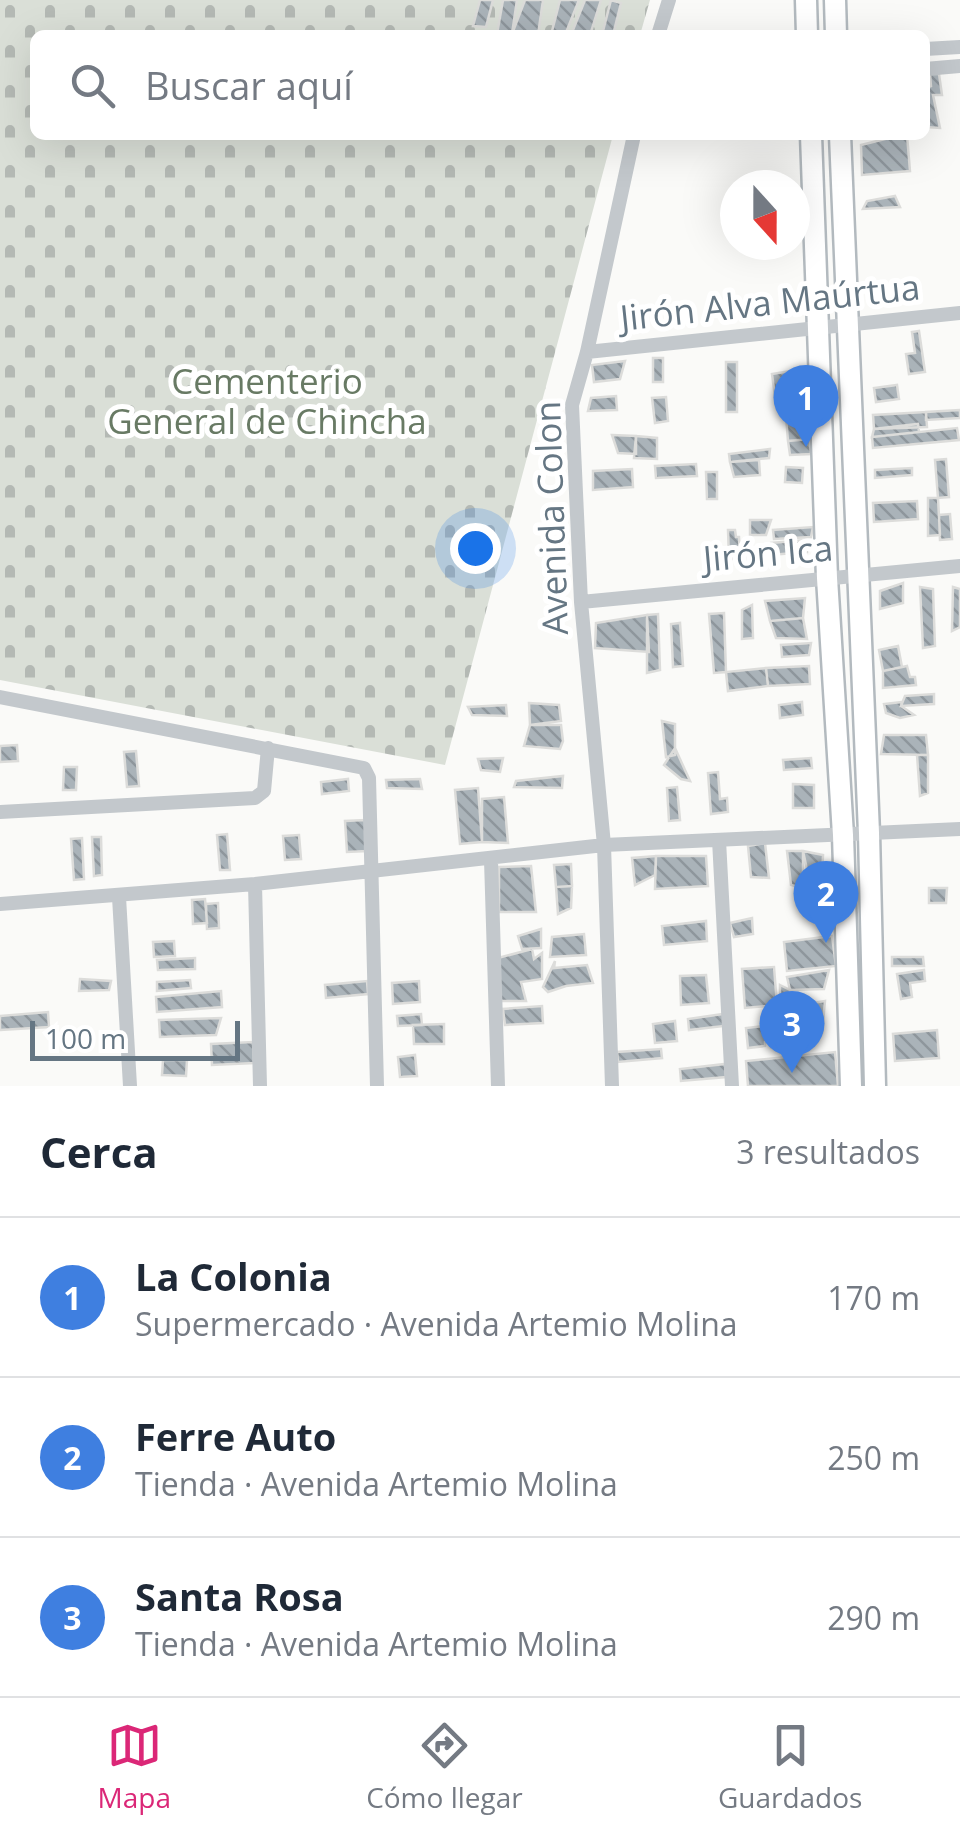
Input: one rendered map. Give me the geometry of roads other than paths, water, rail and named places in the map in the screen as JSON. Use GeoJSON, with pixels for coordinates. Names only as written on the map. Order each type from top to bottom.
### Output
{"type":"FeatureCollection","features":[{"type":"Feature","properties":{"kind":"street"},"geometry":{"type":"LineString","coordinates":[[659,30],[668,0]]}},
{"type":"Feature","properties":{"kind":"street"},"geometry":{"type":"LineString","coordinates":[[806,0],[807,30]]}},
{"type":"Feature","properties":{"kind":"street"},"geometry":{"type":"LineString","coordinates":[[835,0],[836,30]]}},
{"type":"Feature","properties":{"kind":"street"},"geometry":{"type":"LineString","coordinates":[[930,49],[960,46]]}},
{"type":"Feature","properties":{"kind":"street"},"geometry":{"type":"LineString","coordinates":[[930,68],[960,66]]}},
{"type":"Feature","properties":{"kind":"street","name":"Avenida Colon"},"geometry":{"type":"LineString","coordinates":[[612,1086],[604,846],[581,602],[572,405],[633,140]]}},
{"type":"Feature","properties":{"kind":"street"},"geometry":{"type":"LineString","coordinates":[[811,140],[827,578],[843,834],[850,1086]]}},
{"type":"Feature","properties":{"kind":"street"},"geometry":{"type":"LineString","coordinates":[[840,140],[869,834],[875,1086]]}},
{"type":"Feature","properties":{"kind":"street","name":"Jirón Alva Maúrtua"},"geometry":{"type":"LineString","coordinates":[[587,352],[960,314]]}},
{"type":"Feature","properties":{"kind":"street","name":"Jirón Ica"},"geometry":{"type":"LineString","coordinates":[[581,602],[960,566]]}},
{"type":"Feature","properties":{"kind":"street"},"geometry":{"type":"LineString","coordinates":[[0,697],[364,768],[369,778],[377,1086]]}},
{"type":"Feature","properties":{"kind":"street"},"geometry":{"type":"LineString","coordinates":[[0,812],[255,798],[264,792],[268,748]]}},
{"type":"Feature","properties":{"kind":"street"},"geometry":{"type":"LineString","coordinates":[[0,904],[372,873],[604,846],[960,829]]}},
{"type":"Feature","properties":{"kind":"street"},"geometry":{"type":"LineString","coordinates":[[719,840],[732,1086]]}},
{"type":"Feature","properties":{"kind":"street"},"geometry":{"type":"LineString","coordinates":[[491,860],[498,1086]]}},
{"type":"Feature","properties":{"kind":"street"},"geometry":{"type":"LineString","coordinates":[[256,884],[260,1086]]}},
{"type":"Feature","properties":{"kind":"street"},"geometry":{"type":"LineString","coordinates":[[120,897],[130,1086]]}},
{"type":"Feature","properties":{"kind":"place","name":"La Colonia"},"geometry":{"type":"Point","coordinates":[806,447]}},
{"type":"Feature","properties":{"kind":"place","name":"Ferre Auto"},"geometry":{"type":"Point","coordinates":[826,943]}},
{"type":"Feature","properties":{"kind":"place","name":"Santa Rosa"},"geometry":{"type":"Point","coordinates":[792,1073]}},
{"type":"Feature","properties":{"kind":"park label","name":"Cementerio General de Chincha"},"geometry":{"type":"Point","coordinates":[267,402]}}]}
